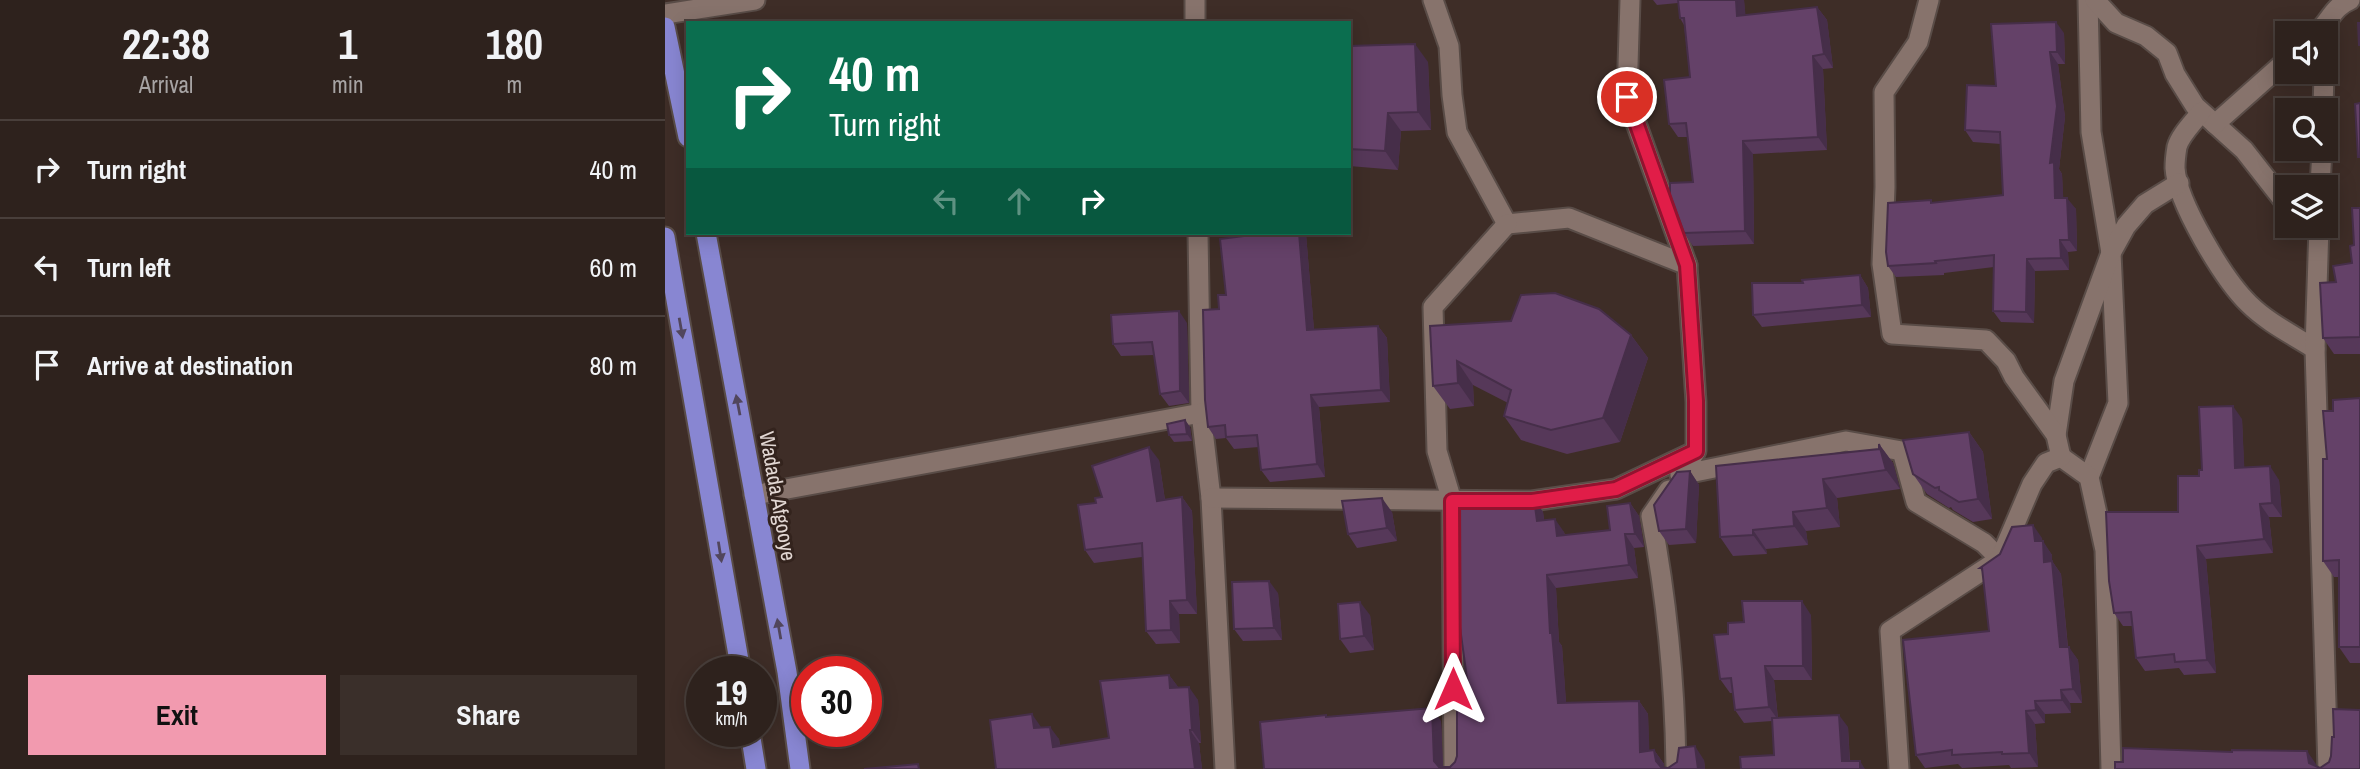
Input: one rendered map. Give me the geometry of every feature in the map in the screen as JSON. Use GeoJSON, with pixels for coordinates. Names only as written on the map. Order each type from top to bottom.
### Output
{"type":"FeatureCollection","features":[{"type":"Feature","properties":{"kind":"highway"},"geometry":{"type":"LineString","coordinates":[[665,27],[686,127]]}},
{"type":"Feature","properties":{"kind":"highway","name":"Wadada Afgooye"},"geometry":{"type":"LineString","coordinates":[[706,235],[787,672],[800,769]]}},
{"type":"Feature","properties":{"kind":"highway"},"geometry":{"type":"LineString","coordinates":[[665,237],[738,656]]}},
{"type":"Feature","properties":{"kind":"highway"},"geometry":{"type":"LineString","coordinates":[[752,747],[756,769]]}},
{"type":"Feature","properties":{"kind":"street"},"geometry":{"type":"LineString","coordinates":[[665,14],[755,0]]}},
{"type":"Feature","properties":{"kind":"street"},"geometry":{"type":"LineString","coordinates":[[1195,0],[1195,21]]}},
{"type":"Feature","properties":{"kind":"street"},"geometry":{"type":"LineString","coordinates":[[1433,0],[1449,46],[1457,132],[1507,224]]}},
{"type":"Feature","properties":{"kind":"street"},"geometry":{"type":"LineString","coordinates":[[1630,0],[1627,97],[1687,265],[1696,401],[1696,451],[1651,516],[1666,602],[1676,715],[1676,769]]}},
{"type":"Feature","properties":{"kind":"street"},"geometry":{"type":"LineString","coordinates":[[1929,0],[1917,42],[1884,92],[1885,187],[1882,264],[1892,334],[1986,340],[2006,361],[2014,377],[2056,435]]}},
{"type":"Feature","properties":{"kind":"street"},"geometry":{"type":"LineString","coordinates":[[2088,0],[2091,132],[2111,253],[2118,403],[2089,477],[2105,550],[2111,769]]}},
{"type":"Feature","properties":{"kind":"street"},"geometry":{"type":"LineString","coordinates":[[2095,0],[2116,23],[2146,36],[2167,53],[2175,74],[2195,106],[2244,150],[2275,190]]}},
{"type":"Feature","properties":{"kind":"street"},"geometry":{"type":"LineString","coordinates":[[2328,21],[2342,3],[2350,0]]}},
{"type":"Feature","properties":{"kind":"street"},"geometry":{"type":"LineString","coordinates":[[2275,69],[2208,118],[2178,144],[2175,170],[2195,222],[2218,268],[2249,304],[2315,349]]}},
{"type":"Feature","properties":{"kind":"street"},"geometry":{"type":"LineString","coordinates":[[2089,477],[2061,457],[2056,435],[2064,381],[2111,253],[2126,226],[2145,204],[2179,183]]}},
{"type":"Feature","properties":{"kind":"street"},"geometry":{"type":"LineString","coordinates":[[1454,769],[1452,501],[1437,451],[1433,307],[1507,224],[1569,218],[1687,265]]}},
{"type":"Feature","properties":{"kind":"street"},"geometry":{"type":"LineString","coordinates":[[1198,235],[1201,413],[1210,498],[1225,769]]}},
{"type":"Feature","properties":{"kind":"street"},"geometry":{"type":"LineString","coordinates":[[2315,238],[2315,349],[2329,769]]}},
{"type":"Feature","properties":{"kind":"street"},"geometry":{"type":"LineString","coordinates":[[754,495],[1201,413]]}},
{"type":"Feature","properties":{"kind":"street"},"geometry":{"type":"LineString","coordinates":[[1679,475],[1846,441],[1902,451],[1916,502],[1984,543],[2000,559]]}},
{"type":"Feature","properties":{"kind":"street"},"geometry":{"type":"LineString","coordinates":[[1210,498],[1532,501],[1616,489],[1696,451]]}},
{"type":"Feature","properties":{"kind":"street"},"geometry":{"type":"LineString","coordinates":[[1899,769],[1890,631],[2000,559],[2032,484],[2046,463],[2061,457]]}},
{"type":"Feature","properties":{"kind":"building"},"geometry":{"type":"Polygon","coordinates":[[[1678,0],[1736,0],[1737,16],[1817,7],[1824,54],[1813,56],[1818,137],[1743,141],[1745,231],[1684,233],[1670,195],[1670,183],[1693,182],[1686,123],[1669,124],[1664,80],[1690,77],[1684,18],[1680,18],[1678,0]]]}},
{"type":"Feature","properties":{"kind":"building"},"geometry":{"type":"Polygon","coordinates":[[[2056,22],[2057,52],[2050,52],[2057,106],[2050,163],[2054,162],[2055,198],[2067,198],[2069,240],[2060,240],[2061,258],[2027,259],[2026,312],[1993,311],[1994,255],[1888,266],[1888,203],[1931,200],[1931,203],[2003,195],[2000,132],[1965,130],[1967,85],[1996,86],[1991,24],[2056,22]]]}},
{"type":"Feature","properties":{"kind":"building"},"geometry":{"type":"Polygon","coordinates":[[[2360,23],[2360,45],[2359,45],[2360,23]]]}},
{"type":"Feature","properties":{"kind":"building"},"geometry":{"type":"Polygon","coordinates":[[[1415,44],[1418,112],[1388,113],[1385,151],[1351,149],[1351,46],[1415,44]]]}},
{"type":"Feature","properties":{"kind":"building"},"geometry":{"type":"Polygon","coordinates":[[[2360,103],[2360,157],[2358,157],[2355,104],[2360,103]]]}},
{"type":"Feature","properties":{"kind":"building"},"geometry":{"type":"Polygon","coordinates":[[[2352,208],[2360,208],[2360,337],[2323,338],[2320,283],[2336,282],[2333,266],[2352,263],[2352,208]]]}},
{"type":"Feature","properties":{"kind":"building"},"geometry":{"type":"Polygon","coordinates":[[[1252,235],[1299,235],[1307,330],[1378,326],[1381,390],[1311,395],[1317,464],[1261,470],[1257,435],[1226,437],[1225,425],[1208,427],[1203,310],[1219,309],[1218,295],[1226,295],[1220,239],[1252,235]]]}},
{"type":"Feature","properties":{"kind":"building"},"geometry":{"type":"Polygon","coordinates":[[[1860,275],[1862,305],[1753,315],[1752,283],[1803,283],[1802,280],[1860,275]]]}},
{"type":"Feature","properties":{"kind":"building"},"geometry":{"type":"Polygon","coordinates":[[[1555,293],[1599,309],[1631,335],[1603,418],[1551,430],[1504,416],[1511,390],[1457,361],[1458,383],[1433,386],[1430,326],[1511,321],[1521,295],[1555,293]]]}},
{"type":"Feature","properties":{"kind":"building"},"geometry":{"type":"Polygon","coordinates":[[[1179,311],[1180,391],[1160,394],[1152,342],[1113,344],[1111,315],[1179,311]]]}},
{"type":"Feature","properties":{"kind":"building"},"geometry":{"type":"Polygon","coordinates":[[[2360,398],[2360,647],[2339,647],[2339,560],[2323,561],[2323,459],[2327,459],[2323,411],[2333,411],[2333,400],[2360,398]]]}},
{"type":"Feature","properties":{"kind":"building"},"geometry":{"type":"Polygon","coordinates":[[[2233,406],[2235,468],[2270,466],[2272,503],[2260,504],[2264,539],[2197,546],[2207,660],[2175,662],[2174,654],[2136,658],[2131,612],[2114,613],[2109,581],[2106,512],[2178,512],[2178,476],[2199,476],[2199,470],[2202,470],[2199,407],[2233,406]]]}},
{"type":"Feature","properties":{"kind":"building"},"geometry":{"type":"Polygon","coordinates":[[[1185,420],[1187,434],[1169,435],[1167,424],[1185,420]]]}},
{"type":"Feature","properties":{"kind":"building"},"geometry":{"type":"Polygon","coordinates":[[[1969,432],[1978,499],[1959,502],[1939,490],[1939,487],[1935,488],[1913,474],[1903,440],[1969,432]]]}},
{"type":"Feature","properties":{"kind":"building"},"geometry":{"type":"Polygon","coordinates":[[[1879,444],[1886,470],[1823,479],[1827,508],[1793,512],[1794,526],[1753,530],[1753,535],[1720,537],[1716,466],[1879,449],[1879,444]]]}},
{"type":"Feature","properties":{"kind":"building"},"geometry":{"type":"Polygon","coordinates":[[[1149,447],[1157,501],[1182,497],[1187,600],[1170,601],[1171,630],[1146,631],[1142,543],[1085,550],[1078,505],[1096,503],[1095,498],[1102,497],[1092,466],[1149,447]]]}},
{"type":"Feature","properties":{"kind":"building"},"geometry":{"type":"Polygon","coordinates":[[[1690,471],[1686,529],[1659,531],[1654,505],[1677,472],[1690,471]]]}},
{"type":"Feature","properties":{"kind":"building"},"geometry":{"type":"Polygon","coordinates":[[[1382,498],[1387,528],[1348,534],[1342,501],[1382,498]]]}},
{"type":"Feature","properties":{"kind":"building"},"geometry":{"type":"Polygon","coordinates":[[[1534,499],[1537,521],[1555,519],[1557,536],[1610,530],[1607,506],[1630,503],[1635,534],[1625,534],[1629,565],[1547,575],[1558,703],[1639,701],[1640,752],[1654,750],[1656,761],[1661,767],[1668,768],[1677,762],[1679,748],[1695,746],[1698,769],[1264,769],[1260,722],[1432,708],[1434,761],[1439,767],[1450,767],[1455,762],[1457,708],[1471,708],[1456,598],[1455,500],[1473,500],[1472,503],[1534,499]]]}},
{"type":"Feature","properties":{"kind":"building"},"geometry":{"type":"Polygon","coordinates":[[[2033,525],[2035,541],[2043,541],[2044,562],[2052,561],[2060,647],[2069,647],[2073,689],[2061,690],[2062,700],[2035,701],[2036,710],[2026,711],[2029,753],[1952,755],[1952,750],[1916,755],[1903,640],[1989,631],[1980,568],[2000,554],[2012,527],[2033,525]]]}},
{"type":"Feature","properties":{"kind":"building"},"geometry":{"type":"Polygon","coordinates":[[[1269,581],[1274,628],[1234,629],[1232,582],[1269,581]]]}},
{"type":"Feature","properties":{"kind":"building"},"geometry":{"type":"Polygon","coordinates":[[[1742,601],[1802,601],[1803,666],[1765,666],[1769,707],[1735,710],[1731,678],[1720,679],[1714,635],[1728,634],[1728,623],[1744,622],[1742,601]]]}},
{"type":"Feature","properties":{"kind":"building"},"geometry":{"type":"Polygon","coordinates":[[[1360,602],[1364,636],[1340,639],[1338,604],[1360,602]]]}},
{"type":"Feature","properties":{"kind":"building"},"geometry":{"type":"Polygon","coordinates":[[[1169,675],[1170,688],[1189,687],[1190,730],[1195,769],[996,769],[990,720],[1032,714],[1034,728],[1050,727],[1053,747],[1109,738],[1100,681],[1169,675]]]}},
{"type":"Feature","properties":{"kind":"building"},"geometry":{"type":"Polygon","coordinates":[[[2333,709],[2360,710],[2360,769],[2115,769],[2115,762],[2123,762],[2123,748],[2232,752],[2307,751],[2309,763],[2320,768],[2329,762],[2331,756],[2334,737],[2333,709]]]}},
{"type":"Feature","properties":{"kind":"building"},"geometry":{"type":"Polygon","coordinates":[[[1839,715],[1842,761],[1860,761],[1860,769],[1741,769],[1740,757],[1774,755],[1772,718],[1839,715]]]}},
{"type":"Feature","properties":{"kind":"building"},"geometry":{"type":"Polygon","coordinates":[[[918,764],[919,769],[864,769],[918,764]]]}},
{"type":"Feature","properties":{"kind":"route"},"geometry":{"type":"LineString","coordinates":[[1453,689],[1452,501],[1532,501],[1616,489],[1696,451],[1696,401],[1687,265],[1627,97]]}}]}
